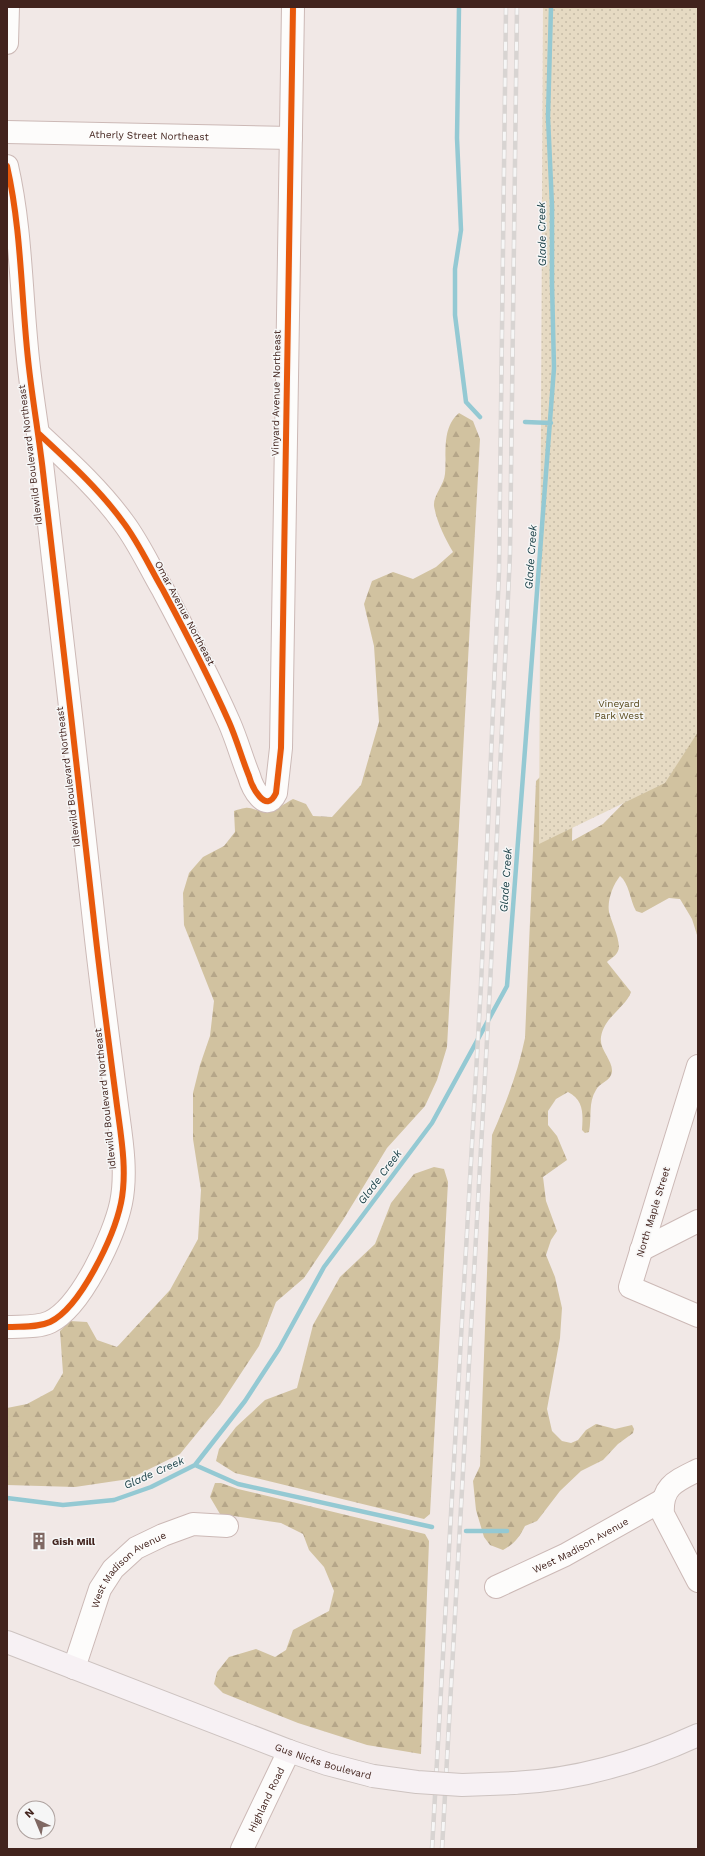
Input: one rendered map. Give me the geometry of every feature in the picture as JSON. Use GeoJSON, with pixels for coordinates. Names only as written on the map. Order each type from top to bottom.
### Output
{"type":"FeatureCollection","features":[{"type":"Feature","properties":{"kind":"main road","name":"Gus Nicks Boulevard"},"geometry":{"type":"LineString","coordinates":[[7,1642],[289,1751],[327,1764],[373,1776],[417,1782],[454,1785],[514,1784],[578,1776],[664,1751],[698,1736]]}},
{"type":"Feature","properties":{"kind":"street"},"geometry":{"type":"LineString","coordinates":[[7,43],[8,7]]}},
{"type":"Feature","properties":{"kind":"street","name":"Vinyard Avenue Northeast"},"geometry":{"type":"LineString","coordinates":[[278,780],[280,748],[293,7]]}},
{"type":"Feature","properties":{"kind":"street","name":"Atherly Street Northeast"},"geometry":{"type":"LineString","coordinates":[[7,132],[291,138]]}},
{"type":"Feature","properties":{"kind":"street","name":"Idlewild Boulevard Northeast"},"geometry":{"type":"LineString","coordinates":[[7,166],[16,228],[29,367],[118,1116],[124,1182],[121,1203],[112,1231],[91,1276],[76,1298],[61,1314],[50,1322],[37,1326],[7,1327]]}},
{"type":"Feature","properties":{"kind":"street","name":"Omar Avenue Northeast"},"geometry":{"type":"LineString","coordinates":[[38,433],[77,469],[112,507],[124,523],[208,677],[230,724],[249,779],[258,797],[263,800],[270,800],[274,798],[278,780]]}},
{"type":"Feature","properties":{"kind":"street","name":"North Maple Street"},"geometry":{"type":"LineString","coordinates":[[698,1066],[630,1287],[698,1316]]}},
{"type":"Feature","properties":{"kind":"street"},"geometry":{"type":"LineString","coordinates":[[641,1250],[698,1221]]}},
{"type":"Feature","properties":{"kind":"street"},"geometry":{"type":"LineString","coordinates":[[698,1470],[673,1483],[666,1492],[663,1500],[663,1514],[698,1581]]}},
{"type":"Feature","properties":{"kind":"street","name":"West Madison Avenue"},"geometry":{"type":"LineString","coordinates":[[496,1587],[565,1555],[663,1500]]}},
{"type":"Feature","properties":{"kind":"street","name":"West Madison Avenue"},"geometry":{"type":"LineString","coordinates":[[74,1668],[100,1589],[113,1569],[136,1548],[163,1535],[192,1524],[227,1526]]}},
{"type":"Feature","properties":{"kind":"street","name":"Highland Road"},"geometry":{"type":"LineString","coordinates":[[242,1849],[289,1751]]}},
{"type":"Feature","properties":{"kind":"green space","name":"Vineyard Park West"},"geometry":{"type":"Polygon","coordinates":[[[543,7],[698,7],[698,732],[665,783],[539,844],[543,7]]]}},
{"type":"Feature","properties":{"kind":"green space"},"geometry":{"type":"Polygon","coordinates":[[[459,413],[473,421],[480,439],[447,1047],[437,1080],[425,1106],[387,1148],[343,1220],[304,1278],[276,1302],[259,1346],[220,1405],[180,1454],[129,1479],[75,1487],[7,1485],[7,1408],[27,1404],[53,1390],[63,1373],[60,1331],[70,1321],[87,1322],[97,1340],[117,1347],[170,1290],[198,1239],[201,1190],[193,1139],[193,1093],[200,1065],[210,1036],[214,1001],[184,925],[183,893],[189,873],[203,857],[224,846],[235,832],[234,811],[247,808],[267,811],[293,799],[306,804],[313,816],[332,817],[361,785],[379,722],[374,646],[364,604],[372,581],[393,572],[413,579],[436,567],[453,552],[439,524],[435,512],[434,502],[445,474],[447,434],[453,419],[459,413]]]}},
{"type":"Feature","properties":{"kind":"green space"},"geometry":{"type":"Polygon","coordinates":[[[698,715],[698,938],[692,919],[680,899],[669,898],[642,913],[636,911],[627,887],[620,876],[611,893],[609,903],[609,912],[619,947],[616,954],[607,962],[631,992],[625,1003],[606,1024],[601,1037],[602,1046],[612,1068],[612,1072],[609,1078],[598,1087],[592,1100],[589,1132],[585,1133],[582,1130],[582,1113],[580,1103],[568,1092],[556,1099],[548,1111],[548,1125],[557,1136],[567,1160],[543,1177],[546,1201],[557,1231],[551,1240],[546,1255],[555,1277],[562,1308],[560,1338],[547,1409],[552,1431],[562,1441],[571,1443],[578,1440],[586,1430],[596,1424],[615,1429],[632,1425],[634,1429],[633,1433],[618,1444],[603,1460],[581,1471],[560,1491],[537,1521],[525,1526],[516,1540],[503,1550],[490,1545],[484,1537],[476,1510],[473,1481],[480,1466],[492,1135],[511,1087],[525,1038],[536,781],[548,769],[573,781],[572,841],[603,824],[664,762],[698,715]]]}},
{"type":"Feature","properties":{"kind":"green space"},"geometry":{"type":"Polygon","coordinates":[[[434,1167],[444,1169],[448,1182],[430,1514],[424,1519],[235,1473],[216,1461],[219,1449],[236,1427],[265,1400],[297,1388],[313,1325],[340,1277],[375,1244],[391,1203],[414,1174],[434,1167]]]}},
{"type":"Feature","properties":{"kind":"green space"},"geometry":{"type":"Polygon","coordinates":[[[215,1483],[221,1483],[238,1489],[425,1534],[429,1541],[421,1754],[367,1745],[298,1723],[223,1693],[214,1684],[217,1672],[229,1657],[256,1649],[275,1657],[286,1650],[293,1630],[329,1611],[334,1591],[324,1567],[309,1550],[303,1534],[281,1523],[220,1514],[210,1497],[215,1483]]]}},
{"type":"Feature","properties":{"kind":"waterway"},"geometry":{"type":"LineString","coordinates":[[459,7],[457,138],[461,230],[455,269],[455,315],[466,402],[480,417]]}},
{"type":"Feature","properties":{"kind":"waterway","name":"Glade Creek"},"geometry":{"type":"LineString","coordinates":[[7,1498],[63,1505],[114,1500],[151,1487],[195,1465],[245,1401],[279,1349],[324,1267],[432,1123],[507,986],[554,368],[552,206],[548,117],[551,7]]}},
{"type":"Feature","properties":{"kind":"waterway"},"geometry":{"type":"LineString","coordinates":[[525,422],[551,423]]}},
{"type":"Feature","properties":{"kind":"waterway"},"geometry":{"type":"LineString","coordinates":[[195,1465],[238,1484],[432,1527]]}},
{"type":"Feature","properties":{"kind":"waterway"},"geometry":{"type":"LineString","coordinates":[[466,1531],[507,1531]]}},
{"type":"Feature","properties":{"kind":"railway"},"geometry":{"type":"LineString","coordinates":[[432,1849],[481,985],[499,572],[506,7]]}},
{"type":"Feature","properties":{"kind":"railway"},"geometry":{"type":"LineString","coordinates":[[442,1849],[490,986],[510,554],[517,7]]}},
{"type":"Feature","properties":{"kind":"cycle path"},"geometry":{"type":"LineString","coordinates":[[38,433],[93,487],[114,510],[129,530],[172,606],[213,688],[232,729],[246,770],[256,792],[264,800],[268,801],[272,799],[276,793],[281,748],[293,7]]}},
{"type":"Feature","properties":{"kind":"cycle path"},"geometry":{"type":"LineString","coordinates":[[7,166],[16,216],[26,343],[43,472],[101,979],[124,1164],[123,1190],[117,1217],[104,1251],[73,1302],[62,1314],[45,1324],[7,1327]]}},
{"type":"Feature","properties":{"kind":"place","name":"Gish Mill"},"geometry":{"type":"Point","coordinates":[39,1541]}}]}
